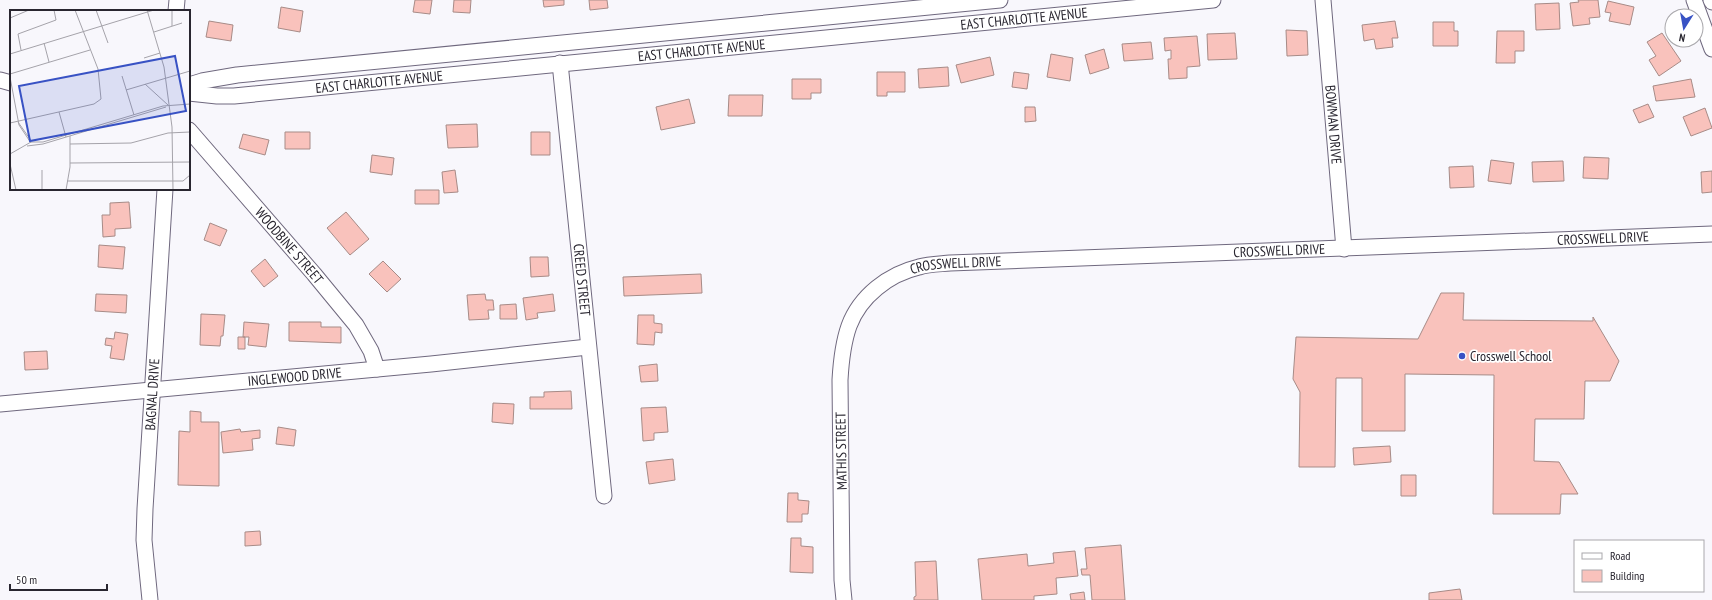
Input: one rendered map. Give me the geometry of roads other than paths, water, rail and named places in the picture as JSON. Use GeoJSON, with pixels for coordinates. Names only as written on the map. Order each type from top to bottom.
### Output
{"type":"FeatureCollection","features":[{"type":"Feature","properties":{"kind":"street"},"geometry":{"type":"LineString","coordinates":[[176,10],[177,0]]}},
{"type":"Feature","properties":{"kind":"street","name":"EAST CHARLOTTE AVENUE"},"geometry":{"type":"LineString","coordinates":[[190,85],[237,75],[1000,0]]}},
{"type":"Feature","properties":{"kind":"street","name":"EAST CHARLOTTE AVENUE"},"geometry":{"type":"LineString","coordinates":[[190,93],[234,96],[1213,0]]}},
{"type":"Feature","properties":{"kind":"street","name":"BOWMAN DRIVE"},"geometry":{"type":"LineString","coordinates":[[1323,0],[1344,249]]}},
{"type":"Feature","properties":{"kind":"street"},"geometry":{"type":"LineString","coordinates":[[1694,0],[1712,48]]}},
{"type":"Feature","properties":{"kind":"street","name":"CREED STREET"},"geometry":{"type":"LineString","coordinates":[[560,63],[604,496]]}},
{"type":"Feature","properties":{"kind":"street"},"geometry":{"type":"LineString","coordinates":[[0,80],[10,83]]}},
{"type":"Feature","properties":{"kind":"street","name":"WOODBINE STREET"},"geometry":{"type":"LineString","coordinates":[[190,131],[314,274],[356,325],[371,351],[377,370]]}},
{"type":"Feature","properties":{"kind":"street","name":"BAGNAL DRIVE"},"geometry":{"type":"LineString","coordinates":[[150,600],[144,532],[165,190]]}},
{"type":"Feature","properties":{"kind":"street","name":"CROSSWELL DRIVE"},"geometry":{"type":"LineString","coordinates":[[860,307],[875,289],[890,278],[921,266],[1022,260],[1712,234]]}},
{"type":"Feature","properties":{"kind":"street","name":"MATHIS STREET"},"geometry":{"type":"LineString","coordinates":[[844,600],[842,580],[840,380],[845,340],[849,325],[860,307]]}},
{"type":"Feature","properties":{"kind":"street","name":"INGLEWOOD DRIVE"},"geometry":{"type":"LineString","coordinates":[[0,404],[377,370],[588,347]]}},
{"type":"Feature","properties":{"kind":"place","name":"Crosswell School"},"geometry":{"type":"Point","coordinates":[1462,356]}}]}
